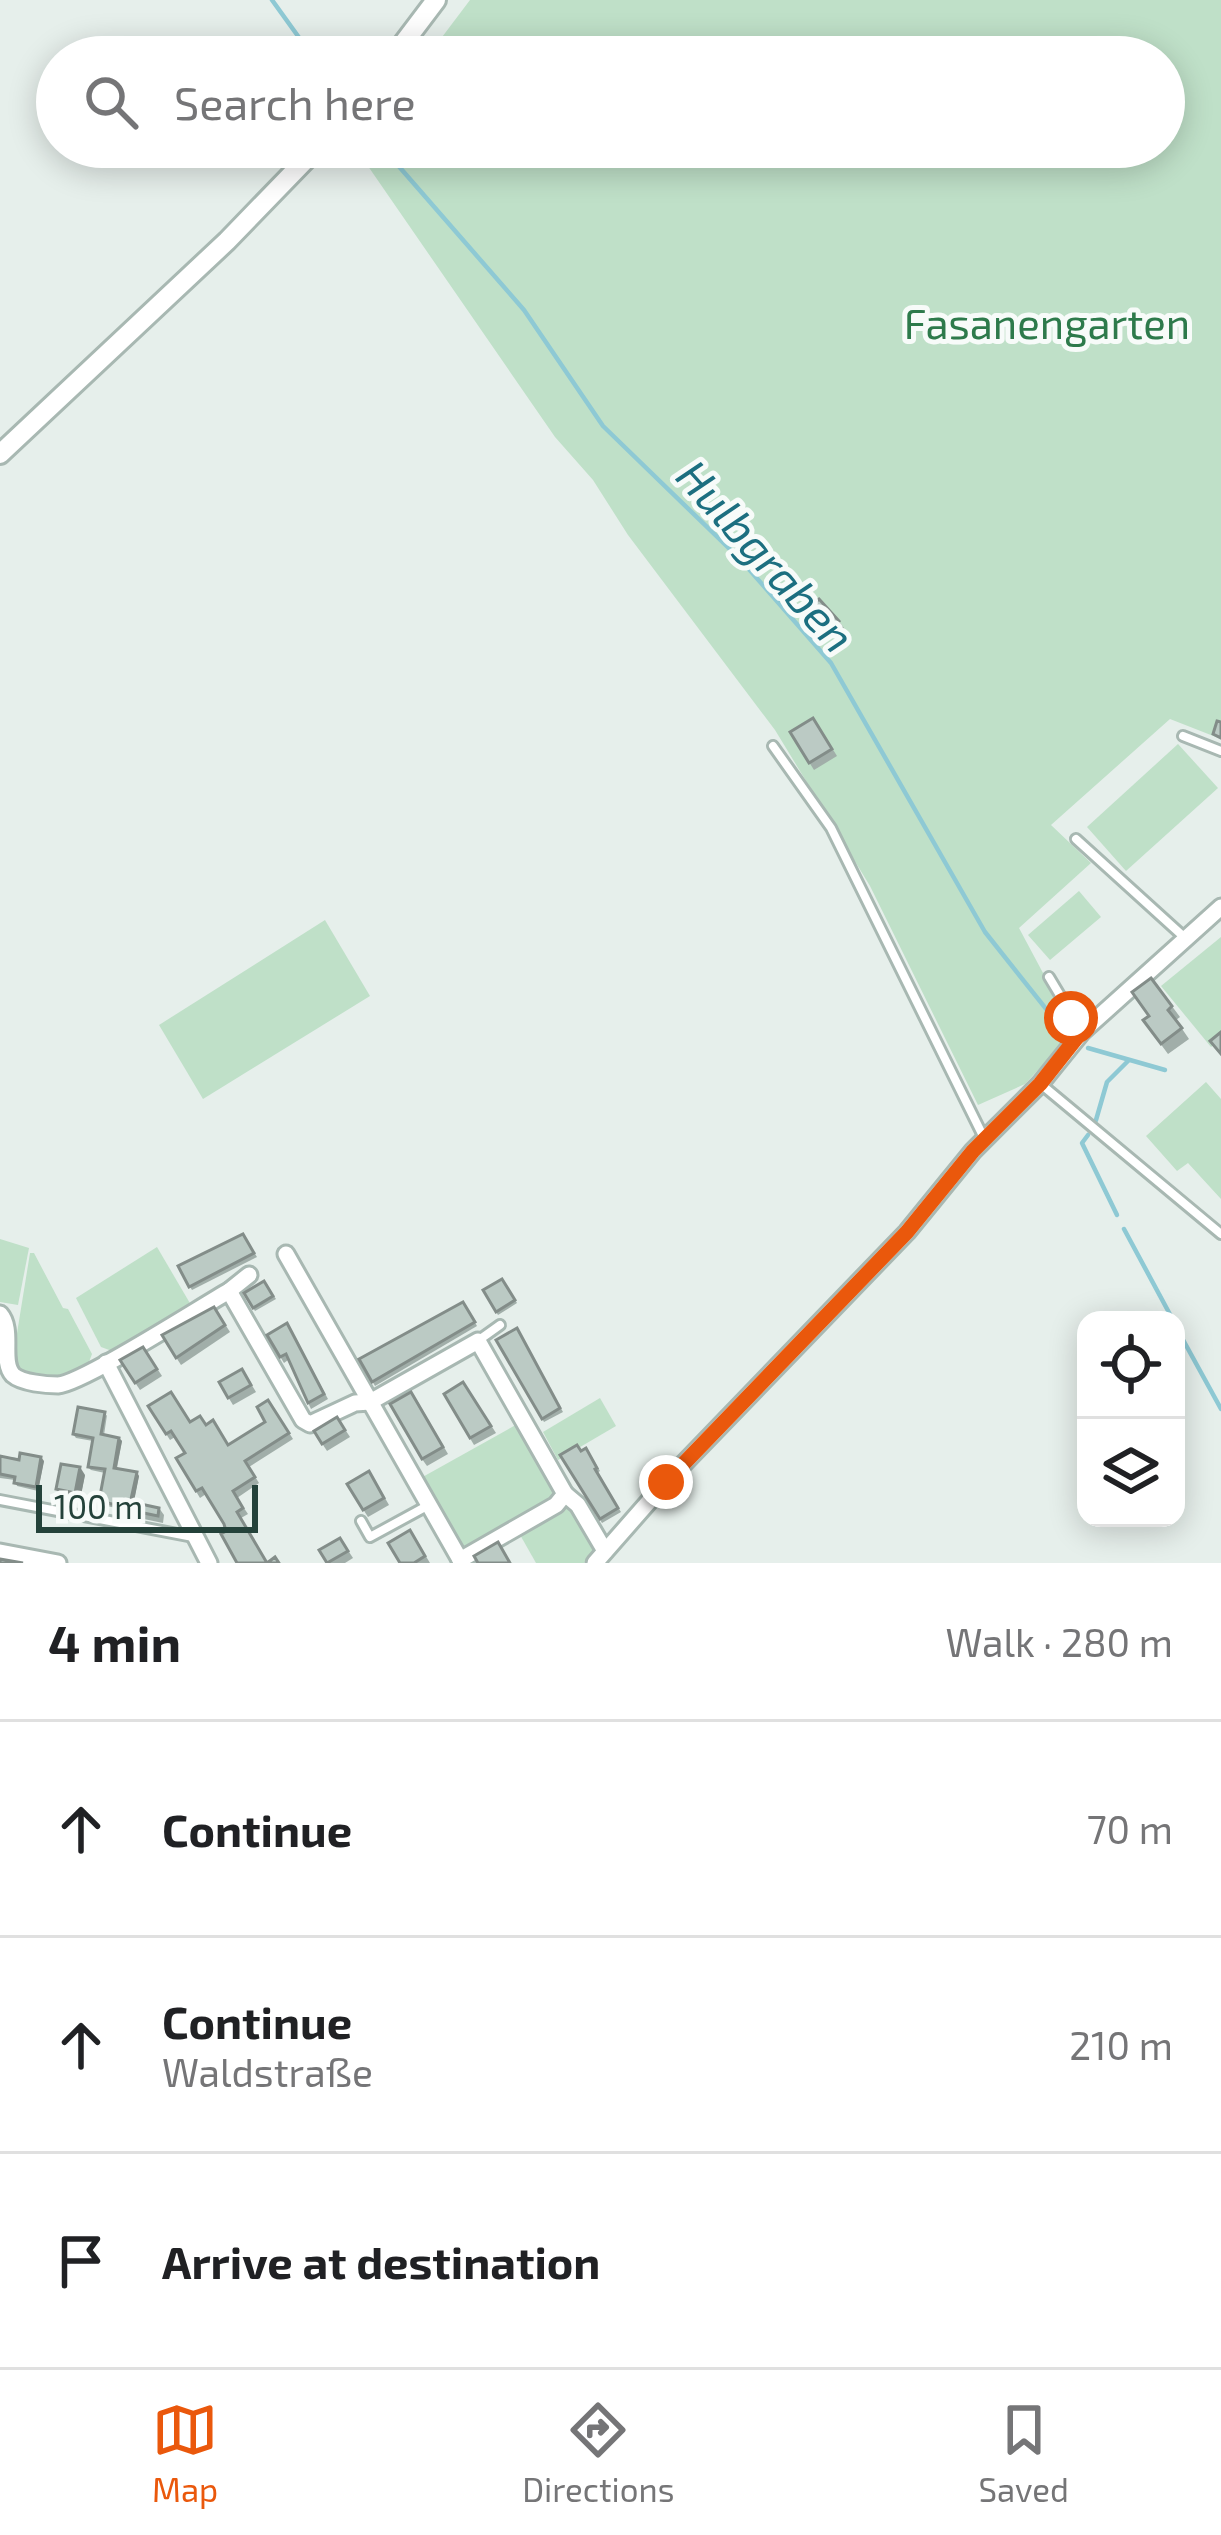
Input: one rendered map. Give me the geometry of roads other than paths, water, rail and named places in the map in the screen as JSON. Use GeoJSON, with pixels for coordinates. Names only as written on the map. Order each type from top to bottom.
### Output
{"type":"FeatureCollection","features":[{"type":"Feature","properties":{"kind":"street"},"geometry":{"type":"LineString","coordinates":[[409,36],[436,0]]}},
{"type":"Feature","properties":{"kind":"street"},"geometry":{"type":"LineString","coordinates":[[0,454],[211,257],[298,168]]}},
{"type":"Feature","properties":{"kind":"street"},"geometry":{"type":"LineString","coordinates":[[229,1291],[303,1420],[310,1424],[355,1403],[370,1402],[478,1341],[565,1494],[578,1505],[600,1557],[907,1232],[1082,1031],[1221,907]]}},
{"type":"Feature","properties":{"kind":"street"},"geometry":{"type":"LineString","coordinates":[[286,1254],[461,1562],[556,1505],[565,1494]]}},
{"type":"Feature","properties":{"kind":"street"},"geometry":{"type":"LineString","coordinates":[[0,1314],[8,1329],[9,1369],[22,1380],[61,1385],[106,1363],[249,1275]]}},
{"type":"Feature","properties":{"kind":"street"},"geometry":{"type":"LineString","coordinates":[[106,1363],[209,1563]]}},
{"type":"Feature","properties":{"kind":"street"},"geometry":{"type":"LineString","coordinates":[[0,1552],[58,1563]]}},
{"type":"Feature","properties":{"kind":"lane"},"geometry":{"type":"LineString","coordinates":[[1183,736],[1221,751]]}},
{"type":"Feature","properties":{"kind":"lane"},"geometry":{"type":"LineString","coordinates":[[773,746],[831,828],[984,1139]]}},
{"type":"Feature","properties":{"kind":"lane"},"geometry":{"type":"LineString","coordinates":[[831,828],[847,833]]}},
{"type":"Feature","properties":{"kind":"lane"},"geometry":{"type":"LineString","coordinates":[[1076,839],[1185,938]]}},
{"type":"Feature","properties":{"kind":"lane"},"geometry":{"type":"LineString","coordinates":[[1049,977],[1082,1031]]}},
{"type":"Feature","properties":{"kind":"lane"},"geometry":{"type":"LineString","coordinates":[[1040,1084],[1221,1234]]}},
{"type":"Feature","properties":{"kind":"lane"},"geometry":{"type":"LineString","coordinates":[[478,1341],[500,1325]]}},
{"type":"Feature","properties":{"kind":"lane"},"geometry":{"type":"LineString","coordinates":[[0,1500],[195,1537]]}},
{"type":"Feature","properties":{"kind":"lane"},"geometry":{"type":"LineString","coordinates":[[361,1521],[370,1537],[428,1505]]}},
{"type":"Feature","properties":{"kind":"waterway","name":"Hulbgraben"},"geometry":{"type":"LineString","coordinates":[[272,0],[298,36]]}},
{"type":"Feature","properties":{"kind":"waterway","name":"Hulbgraben"},"geometry":{"type":"LineString","coordinates":[[400,168],[524,310],[603,426],[740,559],[831,663],[985,932],[1066,1034]]}},
{"type":"Feature","properties":{"kind":"waterway","name":"Hulbgraben"},"geometry":{"type":"LineString","coordinates":[[1088,1048],[1165,1070]]}},
{"type":"Feature","properties":{"kind":"waterway"},"geometry":{"type":"LineString","coordinates":[[1096,1120],[1107,1082],[1128,1061]]}},
{"type":"Feature","properties":{"kind":"waterway"},"geometry":{"type":"LineString","coordinates":[[1088,1135],[1082,1143],[1117,1215]]}},
{"type":"Feature","properties":{"kind":"waterway"},"geometry":{"type":"LineString","coordinates":[[1124,1229],[1168,1311]]}},
{"type":"Feature","properties":{"kind":"waterway"},"geometry":{"type":"LineString","coordinates":[[1185,1343],[1221,1409]]}},
{"type":"Feature","properties":{"kind":"park label","name":"Fasanengarten"},"geometry":{"type":"Point","coordinates":[1047,322]}}]}
